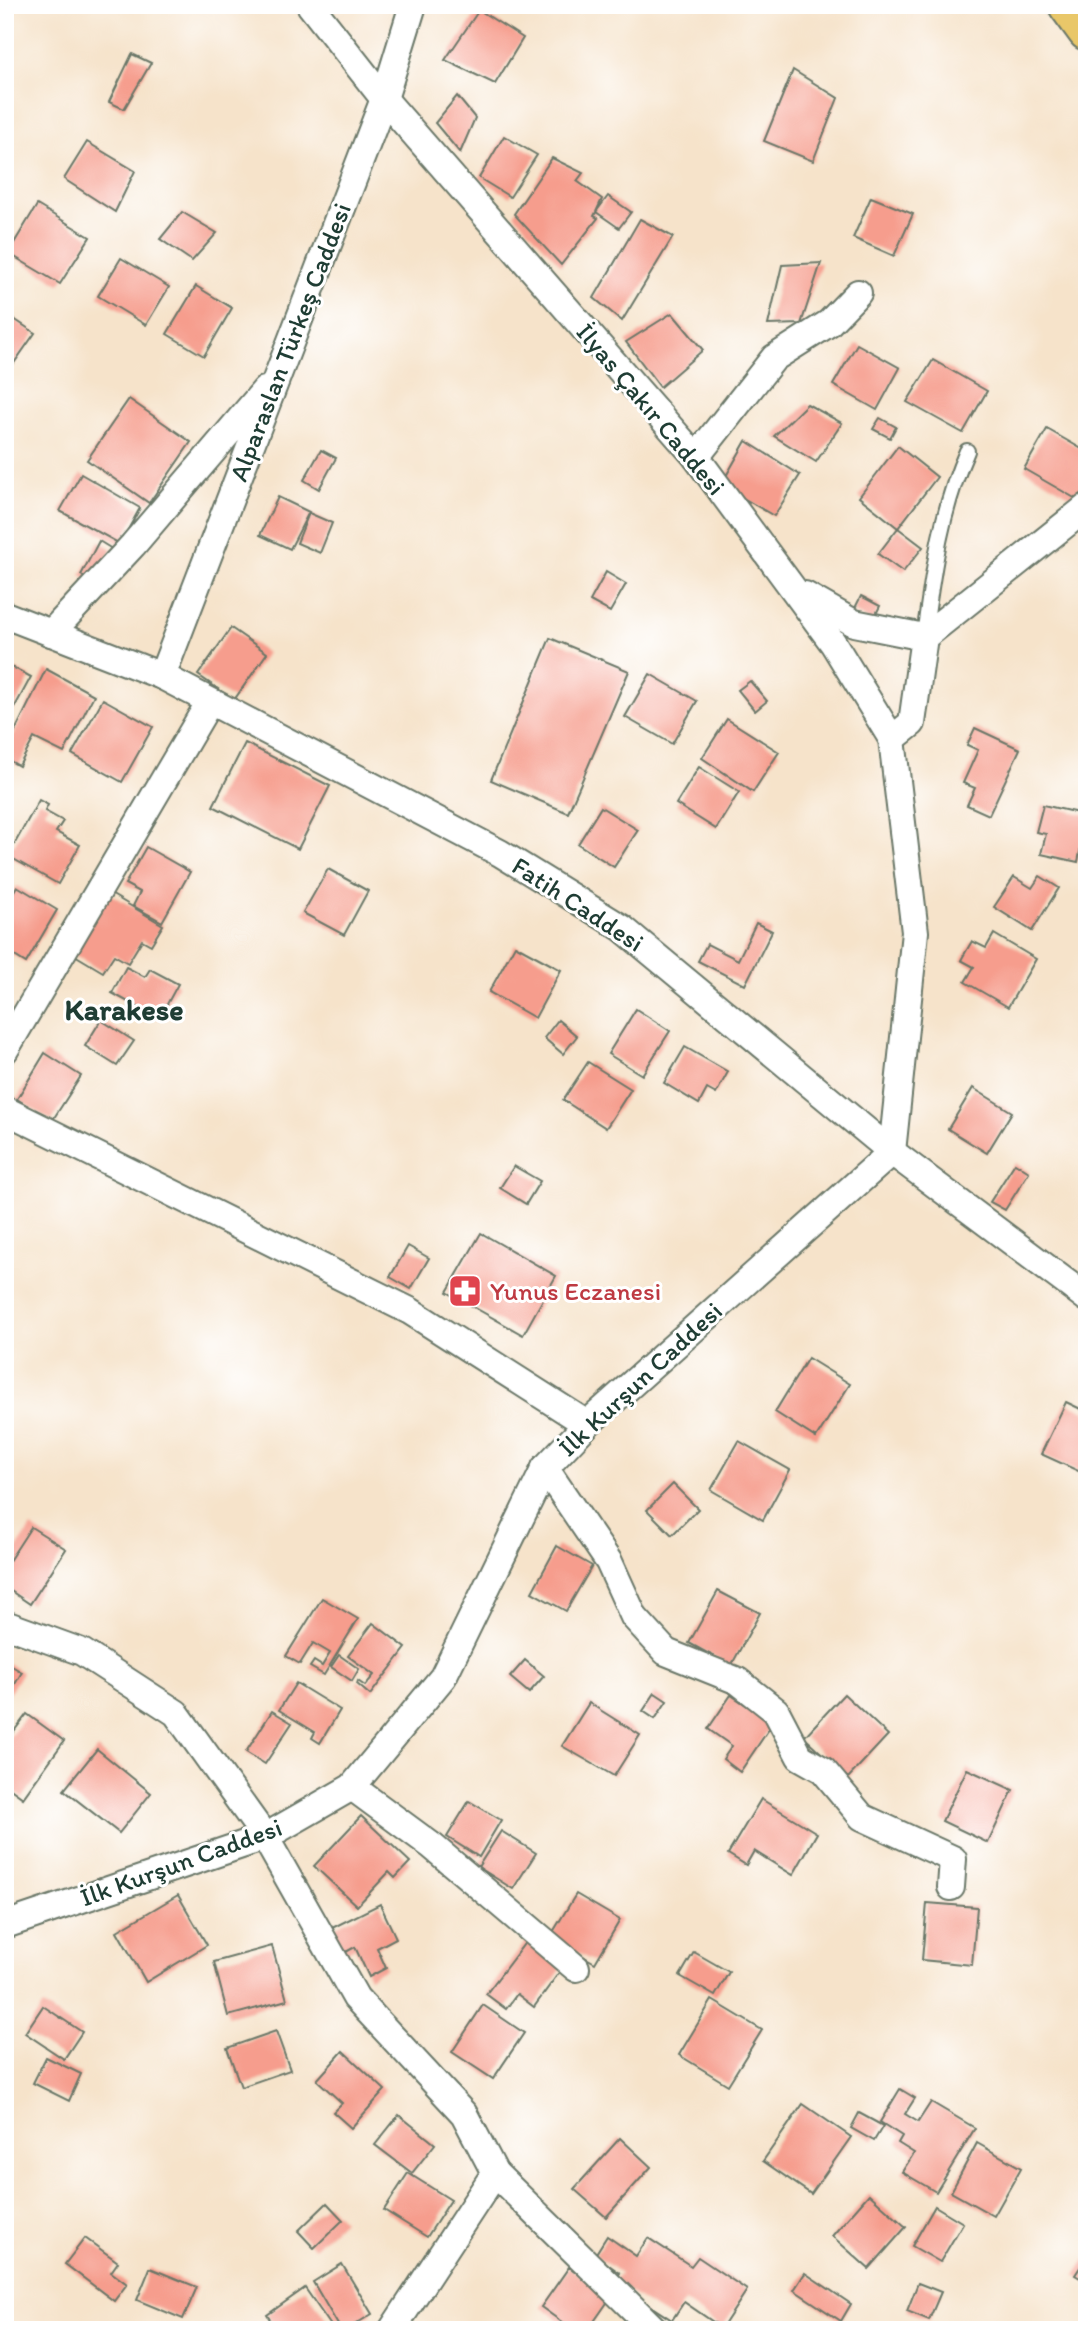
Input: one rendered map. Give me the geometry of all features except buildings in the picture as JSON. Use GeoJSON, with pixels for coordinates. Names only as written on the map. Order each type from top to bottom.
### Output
{"type":"FeatureCollection","features":[{"type":"Feature","properties":{"kind":"highway"},"geometry":{"type":"LineString","coordinates":[[1068,5],[1087,31]]}},
{"type":"Feature","properties":{"kind":"street","name":"İlyas Çakır Caddesi"},"geometry":{"type":"LineString","coordinates":[[310,5],[384,99],[696,457],[833,643],[892,739]]}},
{"type":"Feature","properties":{"kind":"street","name":"Alparaslan Türkeş Caddesi"},"geometry":{"type":"LineString","coordinates":[[162,676],[384,99],[413,5]]}},
{"type":"Feature","properties":{"kind":"street"},"geometry":{"type":"LineString","coordinates":[[696,457],[774,358],[829,323],[858,293]]}},
{"type":"Feature","properties":{"kind":"street"},"geometry":{"type":"LineString","coordinates":[[51,633],[134,545],[278,375]]}},
{"type":"Feature","properties":{"kind":"street"},"geometry":{"type":"LineString","coordinates":[[892,1152],[915,932],[892,739],[912,723],[924,637],[1087,507]]}},
{"type":"Feature","properties":{"kind":"street"},"geometry":{"type":"LineString","coordinates":[[791,585],[854,623],[924,637]]}},
{"type":"Feature","properties":{"kind":"street","name":"Fatih Caddesi"},"geometry":{"type":"LineString","coordinates":[[5,615],[162,676],[209,703],[500,853],[622,928],[892,1152],[1087,1298]]}},
{"type":"Feature","properties":{"kind":"street"},"geometry":{"type":"LineString","coordinates":[[5,1050],[209,703]]}},
{"type":"Feature","properties":{"kind":"street"},"geometry":{"type":"LineString","coordinates":[[5,1110],[410,1311],[587,1424]]}},
{"type":"Feature","properties":{"kind":"street","name":"İlk Kurşun Caddesi"},"geometry":{"type":"LineString","coordinates":[[5,1926],[265,1837],[352,1787],[443,1676],[545,1468],[587,1424],[892,1152]]}},
{"type":"Feature","properties":{"kind":"street"},"geometry":{"type":"LineString","coordinates":[[545,1468],[609,1562],[634,1617],[666,1652],[738,1681],[776,1711],[800,1757],[823,1770],[862,1817],[953,1859],[951,1887]]}},
{"type":"Feature","properties":{"kind":"street"},"geometry":{"type":"LineString","coordinates":[[5,1624],[82,1652],[176,1713],[265,1837],[356,1998],[464,2114],[495,2173],[655,2330]]}},
{"type":"Feature","properties":{"kind":"street"},"geometry":{"type":"LineString","coordinates":[[352,1787],[432,1846],[576,1968]]}},
{"type":"Feature","properties":{"kind":"street"},"geometry":{"type":"LineString","coordinates":[[392,2330],[495,2173]]}},
{"type":"Feature","properties":{"kind":"lane"},"geometry":{"type":"LineString","coordinates":[[924,637],[937,540],[952,485],[967,450]]}},
{"type":"Feature","properties":{"kind":"place","name":"Yunus Eczanesi"},"geometry":{"type":"Point","coordinates":[465,1291]}},
{"type":"Feature","properties":{"kind":"district","name":"Karakese"},"geometry":{"type":"Point","coordinates":[124,1010]}}]}
